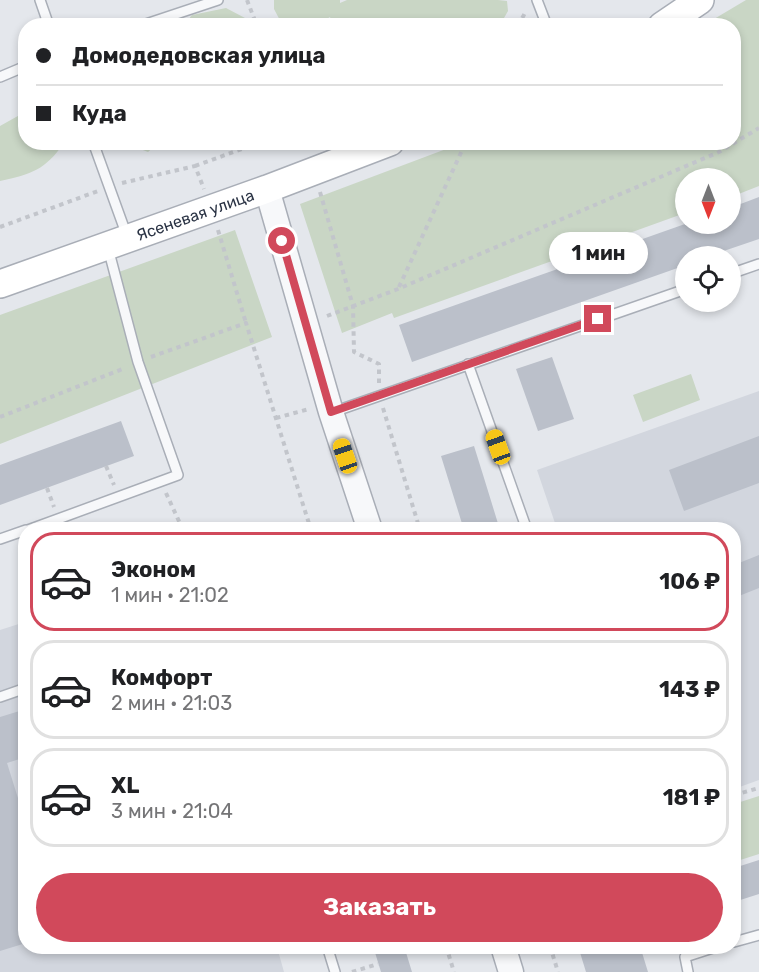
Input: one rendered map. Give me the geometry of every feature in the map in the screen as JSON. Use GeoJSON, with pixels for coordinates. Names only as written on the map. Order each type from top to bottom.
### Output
{"type":"FeatureCollection","features":[{"type":"Feature","properties":{"kind":"main road"},"geometry":{"type":"LineString","coordinates":[[674,18],[700,0]]}},
{"type":"Feature","properties":{"kind":"main road","name":"Ясеневая улица"},"geometry":{"type":"LineString","coordinates":[[0,285],[369,150]]}},
{"type":"Feature","properties":{"kind":"street"},"geometry":{"type":"LineString","coordinates":[[267,189],[331,412],[367,522]]}},
{"type":"Feature","properties":{"kind":"street"},"geometry":{"type":"LineString","coordinates":[[505,954],[511,972]]}},
{"type":"Feature","properties":{"kind":"lane"},"geometry":{"type":"LineString","coordinates":[[40,0],[46,18]]}},
{"type":"Feature","properties":{"kind":"lane"},"geometry":{"type":"LineString","coordinates":[[164,18],[218,0]]}},
{"type":"Feature","properties":{"kind":"lane"},"geometry":{"type":"LineString","coordinates":[[537,0],[544,18]]}},
{"type":"Feature","properties":{"kind":"lane"},"geometry":{"type":"LineString","coordinates":[[0,77],[18,69]]}},
{"type":"Feature","properties":{"kind":"lane"},"geometry":{"type":"LineString","coordinates":[[49,522],[178,475],[138,362],[117,242],[110,186],[96,150]]}},
{"type":"Feature","properties":{"kind":"lane"},"geometry":{"type":"LineString","coordinates":[[741,270],[759,264]]}},
{"type":"Feature","properties":{"kind":"lane"},"geometry":{"type":"LineString","coordinates":[[331,412],[675,293]]}},
{"type":"Feature","properties":{"kind":"lane"},"geometry":{"type":"LineString","coordinates":[[468,364],[524,522]]}},
{"type":"Feature","properties":{"kind":"lane"},"geometry":{"type":"LineString","coordinates":[[0,539],[18,533]]}},
{"type":"Feature","properties":{"kind":"lane"},"geometry":{"type":"LineString","coordinates":[[0,697],[18,691]]}},
{"type":"Feature","properties":{"kind":"lane"},"geometry":{"type":"LineString","coordinates":[[741,940],[759,934]]}},
{"type":"Feature","properties":{"kind":"lane"},"geometry":{"type":"LineString","coordinates":[[329,954],[335,972]]}},
{"type":"Feature","properties":{"kind":"lane"},"geometry":{"type":"LineString","coordinates":[[688,972],[685,957],[694,954]]}},
{"type":"Feature","properties":{"kind":"path"},"geometry":{"type":"LineString","coordinates":[[247,0],[254,18]]}},
{"type":"Feature","properties":{"kind":"path"},"geometry":{"type":"LineString","coordinates":[[741,139],[759,128]]}},
{"type":"Feature","properties":{"kind":"path"},"geometry":{"type":"LineString","coordinates":[[195,166],[239,150]]}},
{"type":"Feature","properties":{"kind":"path"},"geometry":{"type":"LineString","coordinates":[[398,289],[462,150]]}},
{"type":"Feature","properties":{"kind":"path"},"geometry":{"type":"LineString","coordinates":[[327,316],[398,289],[722,150]]}},
{"type":"Feature","properties":{"kind":"path"},"geometry":{"type":"LineString","coordinates":[[314,171],[353,306],[354,352],[379,364],[379,396],[418,522]]}},
{"type":"Feature","properties":{"kind":"path"},"geometry":{"type":"LineString","coordinates":[[0,227],[110,186]]}},
{"type":"Feature","properties":{"kind":"path"},"geometry":{"type":"LineString","coordinates":[[0,417],[138,362],[246,323],[308,522]]}},
{"type":"Feature","properties":{"kind":"path"},"geometry":{"type":"LineString","coordinates":[[161,482],[179,522]]}},
{"type":"Feature","properties":{"kind":"path"},"geometry":{"type":"LineString","coordinates":[[741,793],[759,788]]}},
{"type":"Feature","properties":{"kind":"path"},"geometry":{"type":"LineString","coordinates":[[448,954],[454,972]]}},
{"type":"Feature","properties":{"kind":"path"},"geometry":{"type":"LineString","coordinates":[[552,954],[558,972]]}},
{"type":"Feature","properties":{"kind":"path"},"geometry":{"type":"LineString","coordinates":[[352,972],[378,964]]}},
{"type":"Feature","properties":{"kind":"shaded area"},"geometry":{"type":"Polygon","coordinates":[[[759,391],[759,780],[741,786],[741,522],[555,522],[537,470],[759,391]]]}},
{"type":"Feature","properties":{"kind":"shaded area"},"geometry":{"type":"Polygon","coordinates":[[[18,624],[18,954],[279,954],[284,972],[0,972],[0,630],[18,624]]]}},
{"type":"Feature","properties":{"kind":"green space"},"geometry":{"type":"Polygon","coordinates":[[[274,0],[340,0],[340,3],[347,0],[498,0],[507,1],[508,11],[504,18],[279,18],[274,9],[274,0]]]}},
{"type":"Feature","properties":{"kind":"green space"},"geometry":{"type":"Polygon","coordinates":[[[746,0],[759,0],[759,186],[741,193],[741,168],[675,168],[675,217],[394,318],[392,313],[342,333],[300,204],[443,150],[741,150],[741,18],[716,18],[746,0]]]}},
{"type":"Feature","properties":{"kind":"green space"},"geometry":{"type":"Polygon","coordinates":[[[226,8],[245,18],[190,18],[192,15],[226,8]]]}},
{"type":"Feature","properties":{"kind":"green space"},"geometry":{"type":"Polygon","coordinates":[[[18,116],[18,150],[59,150],[37,169],[0,181],[0,126],[18,116]]]}},
{"type":"Feature","properties":{"kind":"green space"},"geometry":{"type":"Polygon","coordinates":[[[235,230],[272,337],[0,444],[0,315],[235,230]]]}},
{"type":"Feature","properties":{"kind":"green space"},"geometry":{"type":"Polygon","coordinates":[[[691,374],[700,400],[643,422],[633,395],[691,374]]]}},
{"type":"Feature","properties":{"kind":"green space"},"geometry":{"type":"Polygon","coordinates":[[[759,796],[759,854],[741,860],[741,802],[759,796]]]}},
{"type":"Feature","properties":{"kind":"building"},"geometry":{"type":"Polygon","coordinates":[[[759,197],[759,239],[738,246],[675,246],[675,269],[412,362],[399,325],[675,228],[675,234],[741,234],[741,204],[759,197]]]}},
{"type":"Feature","properties":{"kind":"building"},"geometry":{"type":"Polygon","coordinates":[[[552,357],[574,419],[538,431],[516,369],[552,357]]]}},
{"type":"Feature","properties":{"kind":"building"},"geometry":{"type":"Polygon","coordinates":[[[121,421],[134,456],[0,505],[0,465],[121,421]]]}},
{"type":"Feature","properties":{"kind":"building"},"geometry":{"type":"Polygon","coordinates":[[[759,436],[759,483],[684,511],[669,470],[759,436]]]}},
{"type":"Feature","properties":{"kind":"building"},"geometry":{"type":"Polygon","coordinates":[[[474,446],[498,522],[462,522],[441,456],[474,446]]]}},
{"type":"Feature","properties":{"kind":"building"},"geometry":{"type":"Polygon","coordinates":[[[759,555],[759,588],[741,595],[741,562],[759,555]]]}},
{"type":"Feature","properties":{"kind":"building"},"geometry":{"type":"Polygon","coordinates":[[[18,711],[18,760],[7,763],[18,798],[18,945],[0,951],[0,717],[18,711]]]}},
{"type":"Feature","properties":{"kind":"building"},"geometry":{"type":"Polygon","coordinates":[[[759,860],[759,894],[741,900],[741,866],[759,860]]]}},
{"type":"Feature","properties":{"kind":"building"},"geometry":{"type":"Polygon","coordinates":[[[375,954],[406,954],[412,972],[381,972],[375,954]]]}},
{"type":"Feature","properties":{"kind":"building"},"geometry":{"type":"Polygon","coordinates":[[[580,954],[642,954],[648,972],[586,972],[580,954]]]}},
{"type":"Feature","properties":{"kind":"route"},"geometry":{"type":"LineString","coordinates":[[282,241],[331,412],[598,319]]}}]}
